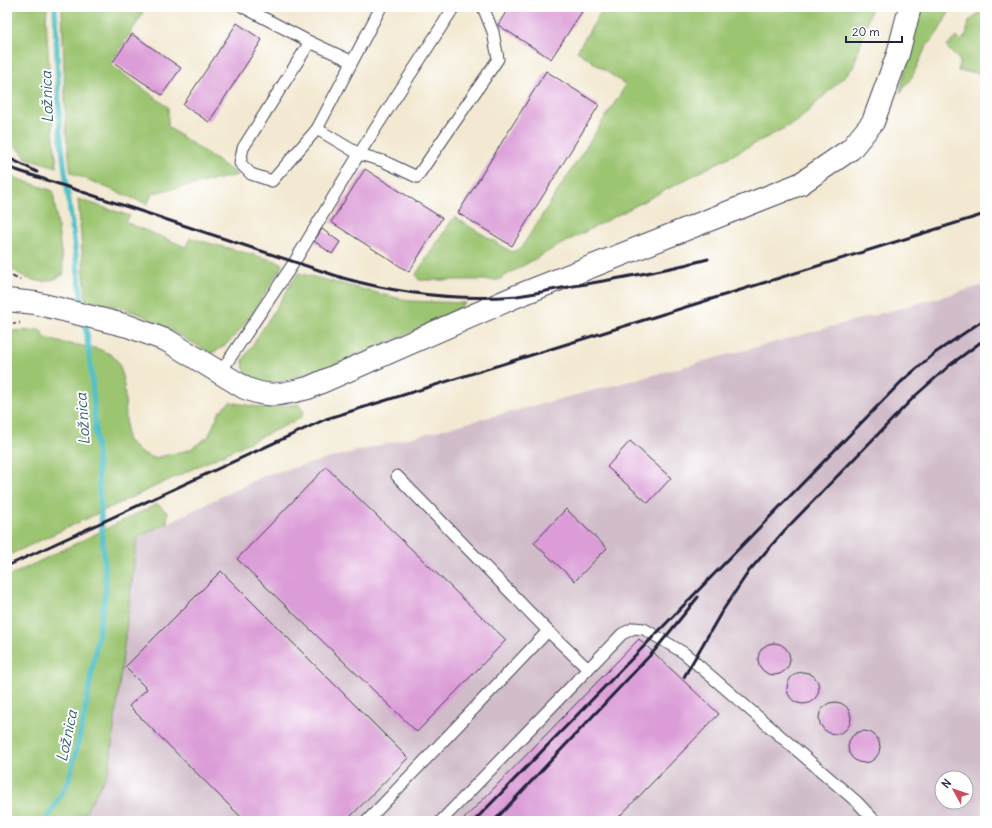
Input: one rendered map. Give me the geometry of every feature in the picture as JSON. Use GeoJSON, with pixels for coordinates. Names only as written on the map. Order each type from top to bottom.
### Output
{"type":"FeatureCollection","features":[{"type":"Feature","properties":{"kind":"street"},"geometry":{"type":"LineString","coordinates":[[7,300],[35,303],[128,326],[168,341],[220,373],[257,393],[275,396],[308,388],[518,296],[800,184],[851,149],[873,122],[898,54],[910,7]]}},
{"type":"Feature","properties":{"kind":"lane"},"geometry":{"type":"LineString","coordinates":[[243,7],[351,62]]}},
{"type":"Feature","properties":{"kind":"lane"},"geometry":{"type":"LineString","coordinates":[[310,42],[243,148],[240,163],[251,174],[272,181],[317,129],[381,7]]}},
{"type":"Feature","properties":{"kind":"lane"},"geometry":{"type":"LineString","coordinates":[[220,373],[295,261],[359,154],[454,7]]}},
{"type":"Feature","properties":{"kind":"lane"},"geometry":{"type":"LineString","coordinates":[[317,129],[359,154],[383,160],[417,177],[498,59],[493,32],[483,7]]}},
{"type":"Feature","properties":{"kind":"lane"},"geometry":{"type":"LineString","coordinates":[[397,476],[548,631],[588,669]]}},
{"type":"Feature","properties":{"kind":"lane"},"geometry":{"type":"LineString","coordinates":[[441,821],[622,634],[634,628],[644,629],[684,652],[857,802],[874,821]]}},
{"type":"Feature","properties":{"kind":"lane"},"geometry":{"type":"LineString","coordinates":[[367,821],[548,631]]}},
{"type":"Feature","properties":{"kind":"shaded area"},"geometry":{"type":"Polygon","coordinates":[[[985,285],[985,821],[81,821],[109,770],[137,538],[265,475],[638,379],[985,285]]]}},
{"type":"Feature","properties":{"kind":"green space"},"geometry":{"type":"Polygon","coordinates":[[[7,7],[47,7],[46,20],[53,131],[57,167],[26,158],[21,151],[7,141],[7,7]]]}},
{"type":"Feature","properties":{"kind":"green space"},"geometry":{"type":"Polygon","coordinates":[[[62,7],[142,7],[142,15],[110,64],[168,107],[168,127],[238,175],[153,193],[147,204],[71,173],[66,132],[62,7]]]}},
{"type":"Feature","properties":{"kind":"green space"},"geometry":{"type":"Polygon","coordinates":[[[604,7],[872,7],[853,68],[798,121],[554,248],[498,280],[419,280],[416,274],[454,217],[512,252],[521,248],[626,85],[577,51],[604,7]]]}},
{"type":"Feature","properties":{"kind":"green space"},"geometry":{"type":"Polygon","coordinates":[[[918,7],[952,7],[937,34],[926,47],[912,77],[900,93],[918,7]]]}},
{"type":"Feature","properties":{"kind":"green space"},"geometry":{"type":"Polygon","coordinates":[[[978,7],[985,7],[985,76],[977,73],[958,71],[960,61],[946,47],[956,37],[961,41],[966,35],[969,21],[976,16],[980,10],[978,7]]]}},
{"type":"Feature","properties":{"kind":"green space"},"geometry":{"type":"Polygon","coordinates":[[[7,175],[53,191],[64,274],[49,281],[34,280],[21,275],[7,265],[7,175]]]}},
{"type":"Feature","properties":{"kind":"green space"},"geometry":{"type":"Polygon","coordinates":[[[78,199],[130,216],[125,222],[186,247],[190,238],[280,262],[282,266],[251,316],[231,339],[221,348],[211,353],[144,316],[125,309],[86,300],[78,199]]]}},
{"type":"Feature","properties":{"kind":"green space"},"geometry":{"type":"Polygon","coordinates":[[[298,273],[409,301],[465,303],[428,324],[399,338],[335,364],[281,381],[265,383],[256,381],[246,373],[243,360],[298,273]]]}},
{"type":"Feature","properties":{"kind":"green space"},"geometry":{"type":"Polygon","coordinates":[[[41,330],[44,337],[97,349],[113,356],[116,359],[121,369],[123,378],[127,439],[139,452],[154,458],[189,450],[208,437],[220,411],[230,402],[263,408],[298,404],[304,411],[301,418],[7,556],[7,331],[41,330]]]}},
{"type":"Feature","properties":{"kind":"green space"},"geometry":{"type":"Polygon","coordinates":[[[157,504],[168,513],[167,523],[137,538],[109,770],[81,821],[7,821],[7,577],[157,504]]]}},
{"type":"Feature","properties":{"kind":"building"},"geometry":{"type":"Polygon","coordinates":[[[509,7],[585,7],[551,59],[498,25],[509,7]]]}},
{"type":"Feature","properties":{"kind":"building"},"geometry":{"type":"Polygon","coordinates":[[[237,23],[262,40],[209,122],[183,105],[237,23]]]}},
{"type":"Feature","properties":{"kind":"building"},"geometry":{"type":"Polygon","coordinates":[[[132,34],[181,68],[162,95],[113,62],[132,34]]]}},
{"type":"Feature","properties":{"kind":"building"},"geometry":{"type":"Polygon","coordinates":[[[546,71],[599,105],[512,246],[458,213],[546,71]]]}},
{"type":"Feature","properties":{"kind":"building"},"geometry":{"type":"Polygon","coordinates":[[[365,169],[442,218],[409,272],[331,222],[365,169]]]}},
{"type":"Feature","properties":{"kind":"building"},"geometry":{"type":"Polygon","coordinates":[[[322,229],[340,242],[332,254],[314,241],[322,229]]]}},
{"type":"Feature","properties":{"kind":"building"},"geometry":{"type":"Polygon","coordinates":[[[630,441],[671,478],[648,503],[607,467],[630,441]]]}},
{"type":"Feature","properties":{"kind":"building"},"geometry":{"type":"Polygon","coordinates":[[[326,467],[506,640],[417,732],[237,559],[326,467]]]}},
{"type":"Feature","properties":{"kind":"building"},"geometry":{"type":"Polygon","coordinates":[[[566,509],[607,548],[575,581],[534,543],[566,509]]]}},
{"type":"Feature","properties":{"kind":"building"},"geometry":{"type":"Polygon","coordinates":[[[221,571],[408,758],[346,821],[245,821],[129,706],[147,689],[125,667],[221,571]]]}},
{"type":"Feature","properties":{"kind":"building"},"geometry":{"type":"Polygon","coordinates":[[[639,639],[719,714],[615,821],[462,821],[639,639]]]}},
{"type":"Feature","properties":{"kind":"building"},"geometry":{"type":"Polygon","coordinates":[[[771,643],[777,643],[786,647],[790,659],[786,671],[777,675],[771,675],[762,671],[758,662],[758,656],[762,647],[771,643]]]}},
{"type":"Feature","properties":{"kind":"building"},"geometry":{"type":"Polygon","coordinates":[[[800,672],[806,672],[815,676],[819,688],[815,700],[806,704],[800,704],[791,700],[787,691],[787,685],[791,676],[800,672]]]}},
{"type":"Feature","properties":{"kind":"building"},"geometry":{"type":"Polygon","coordinates":[[[832,702],[838,702],[847,706],[851,718],[847,730],[838,734],[832,734],[823,730],[819,721],[819,715],[823,706],[832,702]]]}},
{"type":"Feature","properties":{"kind":"building"},"geometry":{"type":"Polygon","coordinates":[[[861,731],[867,731],[876,735],[880,747],[876,759],[867,763],[861,763],[852,759],[848,750],[848,744],[852,735],[861,731]]]}},
{"type":"Feature","properties":{"kind":"waterway","name":"Ložnica"},"geometry":{"type":"LineString","coordinates":[[55,7],[60,132],[83,311]]}},
{"type":"Feature","properties":{"kind":"waterway","name":"Ložnica"},"geometry":{"type":"LineString","coordinates":[[46,821],[69,780],[83,722],[106,590],[92,379],[85,320]]}},
{"type":"Feature","properties":{"kind":"railway"},"geometry":{"type":"LineString","coordinates":[[7,157],[37,172]]}},
{"type":"Feature","properties":{"kind":"railway"},"geometry":{"type":"LineString","coordinates":[[7,167],[343,278],[364,284],[429,295],[473,298],[517,296],[617,279],[678,267],[708,259]]}},
{"type":"Feature","properties":{"kind":"railway"},"geometry":{"type":"LineString","coordinates":[[7,566],[326,419],[985,214]]}},
{"type":"Feature","properties":{"kind":"railway"},"geometry":{"type":"LineString","coordinates":[[474,821],[901,382],[935,353],[985,319]]}},
{"type":"Feature","properties":{"kind":"railway"},"geometry":{"type":"LineString","coordinates":[[684,677],[721,613],[749,571],[785,530],[915,396],[950,365],[985,339]]}},
{"type":"Feature","properties":{"kind":"railway"},"geometry":{"type":"LineString","coordinates":[[494,821],[655,650],[698,597]]}}]}
